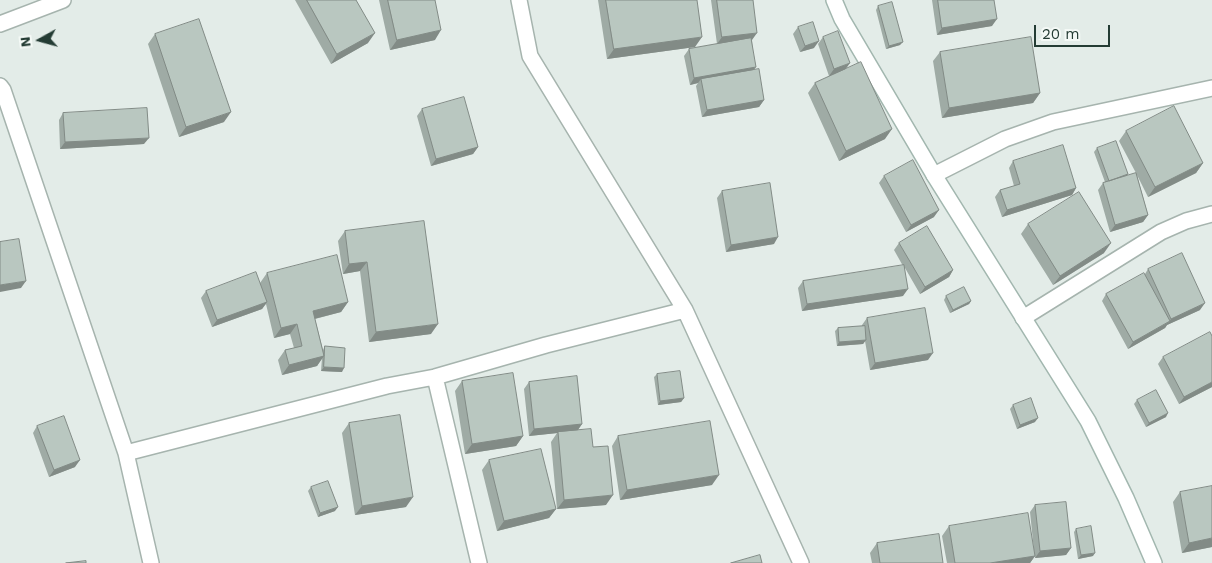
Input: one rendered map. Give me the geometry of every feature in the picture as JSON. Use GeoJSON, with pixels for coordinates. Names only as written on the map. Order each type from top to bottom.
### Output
{"type":"FeatureCollection","features":[{"type":"Feature","properties":{"kind":"street"},"geometry":{"type":"LineString","coordinates":[[0,24],[63,0]]}},
{"type":"Feature","properties":{"kind":"street"},"geometry":{"type":"LineString","coordinates":[[519,0],[530,56],[685,310],[801,563]]}},
{"type":"Feature","properties":{"kind":"street"},"geometry":{"type":"LineString","coordinates":[[834,0],[842,19],[934,175],[1088,421],[1126,498],[1154,563]]}},
{"type":"Feature","properties":{"kind":"street"},"geometry":{"type":"LineString","coordinates":[[0,86],[3,90],[126,453],[151,563]]}},
{"type":"Feature","properties":{"kind":"street"},"geometry":{"type":"LineString","coordinates":[[934,175],[1005,139],[1053,122],[1212,88]]}},
{"type":"Feature","properties":{"kind":"street"},"geometry":{"type":"LineString","coordinates":[[1023,318],[1161,232],[1186,221],[1212,214]]}},
{"type":"Feature","properties":{"kind":"street"},"geometry":{"type":"LineString","coordinates":[[126,453],[387,386],[435,377],[546,345],[685,310]]}},
{"type":"Feature","properties":{"kind":"street"},"geometry":{"type":"LineString","coordinates":[[435,377],[479,563]]}},
{"type":"Feature","properties":{"kind":"building"},"geometry":{"type":"Polygon","coordinates":[[[307,0],[356,0],[375,33],[337,54],[307,0]]]}},
{"type":"Feature","properties":{"kind":"building"},"geometry":{"type":"Polygon","coordinates":[[[388,0],[435,0],[441,30],[397,40],[388,0]]]}},
{"type":"Feature","properties":{"kind":"building"},"geometry":{"type":"Polygon","coordinates":[[[606,0],[697,0],[702,37],[614,49],[606,0]]]}},
{"type":"Feature","properties":{"kind":"building"},"geometry":{"type":"Polygon","coordinates":[[[717,0],[753,0],[757,33],[722,37],[717,0]]]}},
{"type":"Feature","properties":{"kind":"building"},"geometry":{"type":"Polygon","coordinates":[[[938,0],[994,0],[997,19],[942,28],[938,0]]]}},
{"type":"Feature","properties":{"kind":"building"},"geometry":{"type":"Polygon","coordinates":[[[892,2],[903,42],[889,46],[878,6],[892,2]]]}},
{"type":"Feature","properties":{"kind":"building"},"geometry":{"type":"Polygon","coordinates":[[[199,19],[231,112],[186,127],[155,34],[199,19]]]}},
{"type":"Feature","properties":{"kind":"building"},"geometry":{"type":"Polygon","coordinates":[[[813,22],[819,41],[805,46],[798,27],[813,22]]]}},
{"type":"Feature","properties":{"kind":"building"},"geometry":{"type":"Polygon","coordinates":[[[838,31],[850,63],[834,69],[823,37],[838,31]]]}},
{"type":"Feature","properties":{"kind":"building"},"geometry":{"type":"Polygon","coordinates":[[[1031,37],[1040,93],[949,108],[940,52],[1031,37]]]}},
{"type":"Feature","properties":{"kind":"building"},"geometry":{"type":"Polygon","coordinates":[[[751,38],[756,67],[694,78],[689,49],[751,38]]]}},
{"type":"Feature","properties":{"kind":"building"},"geometry":{"type":"Polygon","coordinates":[[[861,62],[892,129],[846,151],[815,83],[861,62]]]}},
{"type":"Feature","properties":{"kind":"building"},"geometry":{"type":"Polygon","coordinates":[[[759,69],[764,100],[707,110],[701,79],[759,69]]]}},
{"type":"Feature","properties":{"kind":"building"},"geometry":{"type":"Polygon","coordinates":[[[464,97],[478,147],[436,159],[422,109],[464,97]]]}},
{"type":"Feature","properties":{"kind":"building"},"geometry":{"type":"Polygon","coordinates":[[[1174,106],[1203,163],[1155,187],[1126,131],[1174,106]]]}},
{"type":"Feature","properties":{"kind":"building"},"geometry":{"type":"Polygon","coordinates":[[[147,108],[149,138],[65,142],[63,113],[147,108]]]}},
{"type":"Feature","properties":{"kind":"building"},"geometry":{"type":"Polygon","coordinates":[[[1116,141],[1128,174],[1109,181],[1097,148],[1116,141]]]}},
{"type":"Feature","properties":{"kind":"building"},"geometry":{"type":"Polygon","coordinates":[[[1063,145],[1076,188],[1007,210],[1000,190],[1020,184],[1013,161],[1063,145]]]}},
{"type":"Feature","properties":{"kind":"building"},"geometry":{"type":"Polygon","coordinates":[[[913,160],[939,210],[911,225],[884,176],[913,160]]]}},
{"type":"Feature","properties":{"kind":"building"},"geometry":{"type":"Polygon","coordinates":[[[1136,173],[1148,215],[1115,225],[1103,183],[1136,173]]]}},
{"type":"Feature","properties":{"kind":"building"},"geometry":{"type":"Polygon","coordinates":[[[770,183],[778,237],[731,245],[722,191],[770,183]]]}},
{"type":"Feature","properties":{"kind":"building"},"geometry":{"type":"Polygon","coordinates":[[[1079,192],[1111,243],[1060,276],[1028,224],[1079,192]]]}},
{"type":"Feature","properties":{"kind":"building"},"geometry":{"type":"Polygon","coordinates":[[[424,221],[438,324],[376,332],[367,262],[349,264],[345,231],[424,221]]]}},
{"type":"Feature","properties":{"kind":"building"},"geometry":{"type":"Polygon","coordinates":[[[927,226],[953,270],[925,287],[899,243],[927,226]]]}},
{"type":"Feature","properties":{"kind":"building"},"geometry":{"type":"Polygon","coordinates":[[[19,239],[26,281],[0,285],[0,242],[19,239]]]}},
{"type":"Feature","properties":{"kind":"building"},"geometry":{"type":"Polygon","coordinates":[[[1182,253],[1205,303],[1171,319],[1148,269],[1182,253]]]}},
{"type":"Feature","properties":{"kind":"building"},"geometry":{"type":"Polygon","coordinates":[[[337,255],[348,302],[313,311],[324,356],[289,365],[285,350],[302,346],[297,324],[281,328],[267,273],[337,255]]]}},
{"type":"Feature","properties":{"kind":"building"},"geometry":{"type":"Polygon","coordinates":[[[904,265],[908,289],[807,304],[803,281],[904,265]]]}},
{"type":"Feature","properties":{"kind":"building"},"geometry":{"type":"Polygon","coordinates":[[[256,272],[267,302],[217,320],[206,291],[256,272]]]}},
{"type":"Feature","properties":{"kind":"building"},"geometry":{"type":"Polygon","coordinates":[[[1144,273],[1170,321],[1133,342],[1106,294],[1144,273]]]}},
{"type":"Feature","properties":{"kind":"building"},"geometry":{"type":"Polygon","coordinates":[[[964,287],[971,301],[953,310],[946,296],[964,287]]]}},
{"type":"Feature","properties":{"kind":"building"},"geometry":{"type":"Polygon","coordinates":[[[925,308],[933,353],[875,363],[867,318],[925,308]]]}},
{"type":"Feature","properties":{"kind":"building"},"geometry":{"type":"Polygon","coordinates":[[[865,326],[866,340],[839,342],[838,328],[865,326]]]}},
{"type":"Feature","properties":{"kind":"building"},"geometry":{"type":"Polygon","coordinates":[[[1210,332],[1212,336],[1212,382],[1184,397],[1163,357],[1210,332]]]}},
{"type":"Feature","properties":{"kind":"building"},"geometry":{"type":"Polygon","coordinates":[[[325,346],[345,348],[344,368],[324,367],[325,346]]]}},
{"type":"Feature","properties":{"kind":"building"},"geometry":{"type":"Polygon","coordinates":[[[680,371],[684,398],[660,401],[657,374],[680,371]]]}},
{"type":"Feature","properties":{"kind":"building"},"geometry":{"type":"Polygon","coordinates":[[[513,373],[523,436],[472,444],[462,381],[513,373]]]}},
{"type":"Feature","properties":{"kind":"building"},"geometry":{"type":"Polygon","coordinates":[[[577,376],[582,424],[534,429],[529,382],[577,376]]]}},
{"type":"Feature","properties":{"kind":"building"},"geometry":{"type":"Polygon","coordinates":[[[1156,390],[1168,413],[1149,423],[1137,400],[1156,390]]]}},
{"type":"Feature","properties":{"kind":"building"},"geometry":{"type":"Polygon","coordinates":[[[1031,398],[1038,418],[1020,425],[1013,405],[1031,398]]]}},
{"type":"Feature","properties":{"kind":"building"},"geometry":{"type":"Polygon","coordinates":[[[400,415],[413,497],[362,506],[349,423],[400,415]]]}},
{"type":"Feature","properties":{"kind":"building"},"geometry":{"type":"Polygon","coordinates":[[[64,416],[80,460],[54,470],[37,426],[64,416]]]}},
{"type":"Feature","properties":{"kind":"building"},"geometry":{"type":"Polygon","coordinates":[[[710,421],[719,475],[627,490],[618,436],[710,421]]]}},
{"type":"Feature","properties":{"kind":"building"},"geometry":{"type":"Polygon","coordinates":[[[591,429],[593,447],[608,446],[613,495],[564,500],[558,432],[591,429]]]}},
{"type":"Feature","properties":{"kind":"building"},"geometry":{"type":"Polygon","coordinates":[[[541,449],[556,509],[504,521],[489,460],[541,449]]]}},
{"type":"Feature","properties":{"kind":"building"},"geometry":{"type":"Polygon","coordinates":[[[328,481],[338,507],[320,513],[311,487],[328,481]]]}},
{"type":"Feature","properties":{"kind":"building"},"geometry":{"type":"Polygon","coordinates":[[[1212,486],[1212,538],[1189,543],[1180,492],[1212,486]]]}},
{"type":"Feature","properties":{"kind":"building"},"geometry":{"type":"Polygon","coordinates":[[[1066,502],[1071,548],[1040,551],[1035,505],[1066,502]]]}},
{"type":"Feature","properties":{"kind":"building"},"geometry":{"type":"Polygon","coordinates":[[[1028,513],[1035,556],[990,563],[955,563],[949,526],[1028,513]]]}},
{"type":"Feature","properties":{"kind":"building"},"geometry":{"type":"Polygon","coordinates":[[[1091,526],[1095,553],[1081,555],[1076,529],[1091,526]]]}},
{"type":"Feature","properties":{"kind":"building"},"geometry":{"type":"Polygon","coordinates":[[[939,534],[943,563],[880,563],[877,543],[939,534]]]}},
{"type":"Feature","properties":{"kind":"building"},"geometry":{"type":"Polygon","coordinates":[[[760,555],[762,563],[731,563],[760,555]]]}},
{"type":"Feature","properties":{"kind":"building"},"geometry":{"type":"Polygon","coordinates":[[[86,561],[86,563],[66,563],[86,561]]]}}]}
